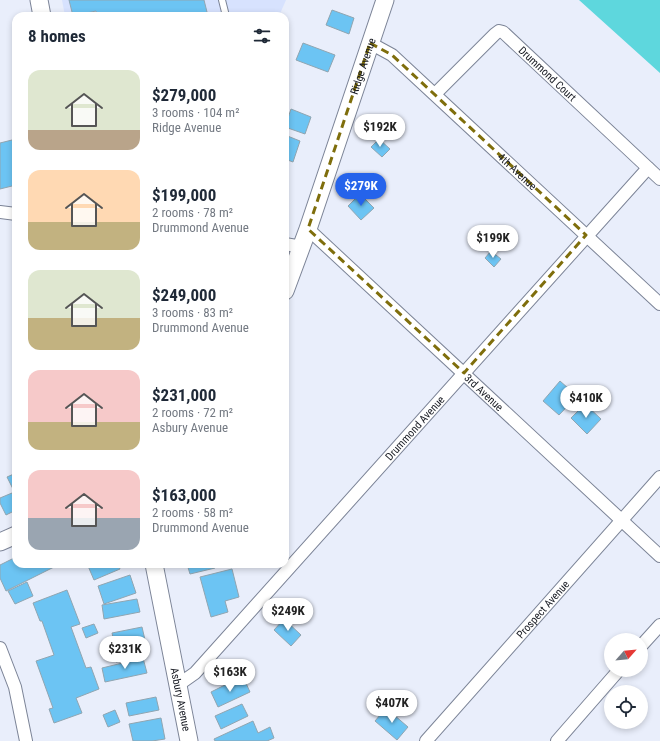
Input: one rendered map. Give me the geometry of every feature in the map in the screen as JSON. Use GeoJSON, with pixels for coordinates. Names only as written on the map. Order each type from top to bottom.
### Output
{"type":"FeatureCollection","features":[{"type":"Feature","properties":{"kind":"street"},"geometry":{"type":"LineString","coordinates":[[38,0],[41,12]]}},
{"type":"Feature","properties":{"kind":"street","name":"Ridge Avenue"},"geometry":{"type":"LineString","coordinates":[[289,268],[293,246],[308,229],[385,0]]}},
{"type":"Feature","properties":{"kind":"street","name":"Drummond Court"},"geometry":{"type":"LineString","coordinates":[[435,94],[495,34],[503,32],[660,179]]}},
{"type":"Feature","properties":{"kind":"street","name":"4th Avenue"},"geometry":{"type":"LineString","coordinates":[[370,43],[392,55],[660,304]]}},
{"type":"Feature","properties":{"kind":"street","name":"Drummond Avenue"},"geometry":{"type":"LineString","coordinates":[[178,685],[195,673],[586,235],[648,168]]}},
{"type":"Feature","properties":{"kind":"street"},"geometry":{"type":"LineString","coordinates":[[0,212],[12,214]]}},
{"type":"Feature","properties":{"kind":"street","name":"3rd Avenue"},"geometry":{"type":"LineString","coordinates":[[308,229],[660,556]]}},
{"type":"Feature","properties":{"kind":"street","name":"Prospect Avenue"},"geometry":{"type":"LineString","coordinates":[[426,741],[660,477]]}},
{"type":"Feature","properties":{"kind":"street"},"geometry":{"type":"LineString","coordinates":[[0,542],[12,536]]}},
{"type":"Feature","properties":{"kind":"street","name":"Asbury Avenue"},"geometry":{"type":"LineString","coordinates":[[155,568],[189,741]]}},
{"type":"Feature","properties":{"kind":"street"},"geometry":{"type":"LineString","coordinates":[[648,638],[660,625]]}},
{"type":"Feature","properties":{"kind":"street"},"geometry":{"type":"LineString","coordinates":[[0,648],[15,688],[26,741]]}},
{"type":"Feature","properties":{"kind":"street"},"geometry":{"type":"LineString","coordinates":[[558,741],[613,677]]}},
{"type":"Feature","properties":{"kind":"lane"},"geometry":{"type":"LineString","coordinates":[[222,0],[225,12]]}},
{"type":"Feature","properties":{"kind":"highlighted area"},"geometry":{"type":"Polygon","coordinates":[[[370,43],[392,55],[586,235],[464,373],[308,229],[370,43]]]}},
{"type":"Feature","properties":{"kind":"shaded area"},"geometry":{"type":"Polygon","coordinates":[[[62,0],[286,0],[281,12],[64,12],[62,0]]]}},
{"type":"Feature","properties":{"kind":"water"},"geometry":{"type":"Polygon","coordinates":[[[579,0],[660,0],[660,73],[579,0]]]}},
{"type":"Feature","properties":{"kind":"building"},"geometry":{"type":"Polygon","coordinates":[[[69,0],[204,0],[207,12],[96,11],[72,12],[69,0]]]}},
{"type":"Feature","properties":{"kind":"building"},"geometry":{"type":"Polygon","coordinates":[[[332,10],[354,18],[349,34],[326,25],[332,10]]]}},
{"type":"Feature","properties":{"kind":"building"},"geometry":{"type":"Polygon","coordinates":[[[303,43],[335,55],[328,72],[296,60],[303,43]]]}},
{"type":"Feature","properties":{"kind":"building"},"geometry":{"type":"Polygon","coordinates":[[[291,109],[311,117],[305,134],[289,128],[289,115],[291,109]]]}},
{"type":"Feature","properties":{"kind":"building"},"geometry":{"type":"Polygon","coordinates":[[[289,137],[300,141],[293,162],[289,160],[289,137]]]}},
{"type":"Feature","properties":{"kind":"building"},"geometry":{"type":"Polygon","coordinates":[[[379,139],[390,149],[382,157],[371,147],[379,139]]]}},
{"type":"Feature","properties":{"kind":"building"},"geometry":{"type":"Polygon","coordinates":[[[12,140],[12,186],[0,189],[0,143],[12,140]]]}},
{"type":"Feature","properties":{"kind":"building"},"geometry":{"type":"Polygon","coordinates":[[[360,194],[374,208],[361,220],[348,206],[360,194]]]}},
{"type":"Feature","properties":{"kind":"building"},"geometry":{"type":"Polygon","coordinates":[[[491,251],[501,259],[494,267],[485,258],[491,251]]]}},
{"type":"Feature","properties":{"kind":"building"},"geometry":{"type":"Polygon","coordinates":[[[560,381],[577,396],[559,415],[543,401],[560,381]]]}},
{"type":"Feature","properties":{"kind":"building"},"geometry":{"type":"Polygon","coordinates":[[[585,404],[601,419],[587,434],[571,418],[585,404]]]}},
{"type":"Feature","properties":{"kind":"building"},"geometry":{"type":"Polygon","coordinates":[[[12,475],[12,487],[7,477],[12,475]]]}},
{"type":"Feature","properties":{"kind":"building"},"geometry":{"type":"Polygon","coordinates":[[[12,493],[12,512],[6,515],[0,503],[0,498],[12,493]]]}},
{"type":"Feature","properties":{"kind":"building"},"geometry":{"type":"Polygon","coordinates":[[[12,559],[12,568],[52,568],[6,591],[0,578],[0,565],[12,559]]]}},
{"type":"Feature","properties":{"kind":"building"},"geometry":{"type":"Polygon","coordinates":[[[89,568],[120,568],[120,569],[94,580],[89,568]]]}},
{"type":"Feature","properties":{"kind":"building"},"geometry":{"type":"Polygon","coordinates":[[[188,568],[215,568],[190,574],[188,568]]]}},
{"type":"Feature","properties":{"kind":"building"},"geometry":{"type":"Polygon","coordinates":[[[232,569],[239,597],[225,601],[228,612],[211,617],[200,577],[232,569]]]}},
{"type":"Feature","properties":{"kind":"building"},"geometry":{"type":"Polygon","coordinates":[[[130,575],[136,593],[104,604],[98,586],[130,575]]]}},
{"type":"Feature","properties":{"kind":"building"},"geometry":{"type":"Polygon","coordinates":[[[27,582],[33,596],[15,604],[8,591],[27,582]]]}},
{"type":"Feature","properties":{"kind":"building"},"geometry":{"type":"Polygon","coordinates":[[[67,590],[80,624],[71,627],[86,668],[91,667],[99,689],[76,698],[82,713],[54,723],[49,709],[53,708],[36,661],[54,655],[42,621],[40,621],[33,603],[67,590]]]}},
{"type":"Feature","properties":{"kind":"building"},"geometry":{"type":"Polygon","coordinates":[[[137,599],[140,612],[104,619],[102,605],[137,599]]]}},
{"type":"Feature","properties":{"kind":"building"},"geometry":{"type":"Polygon","coordinates":[[[284,619],[301,635],[291,646],[274,630],[284,619]]]}},
{"type":"Feature","properties":{"kind":"building"},"geometry":{"type":"Polygon","coordinates":[[[94,624],[98,633],[86,638],[82,628],[94,624]]]}},
{"type":"Feature","properties":{"kind":"building"},"geometry":{"type":"Polygon","coordinates":[[[142,627],[145,640],[115,646],[112,633],[142,627]]]}},
{"type":"Feature","properties":{"kind":"building"},"geometry":{"type":"Polygon","coordinates":[[[137,645],[140,657],[116,662],[113,649],[137,645]]]}},
{"type":"Feature","properties":{"kind":"building"},"geometry":{"type":"Polygon","coordinates":[[[143,658],[147,673],[105,682],[102,668],[143,658]]]}},
{"type":"Feature","properties":{"kind":"building"},"geometry":{"type":"Polygon","coordinates":[[[235,680],[237,684],[245,681],[250,692],[218,707],[211,692],[235,680]]]}},
{"type":"Feature","properties":{"kind":"building"},"geometry":{"type":"Polygon","coordinates":[[[156,697],[159,710],[129,716],[126,703],[156,697]]]}},
{"type":"Feature","properties":{"kind":"building"},"geometry":{"type":"Polygon","coordinates":[[[242,704],[248,716],[221,729],[215,716],[242,704]]]}},
{"type":"Feature","properties":{"kind":"building"},"geometry":{"type":"Polygon","coordinates":[[[386,708],[408,727],[397,740],[375,721],[386,708]]]}},
{"type":"Feature","properties":{"kind":"building"},"geometry":{"type":"Polygon","coordinates":[[[115,710],[120,722],[108,727],[103,715],[115,710]]]}},
{"type":"Feature","properties":{"kind":"building"},"geometry":{"type":"Polygon","coordinates":[[[161,718],[165,739],[133,741],[129,724],[161,718]]]}},
{"type":"Feature","properties":{"kind":"building"},"geometry":{"type":"Polygon","coordinates":[[[253,721],[258,733],[270,727],[274,738],[267,741],[215,741],[214,739],[253,721]]]}}]}
